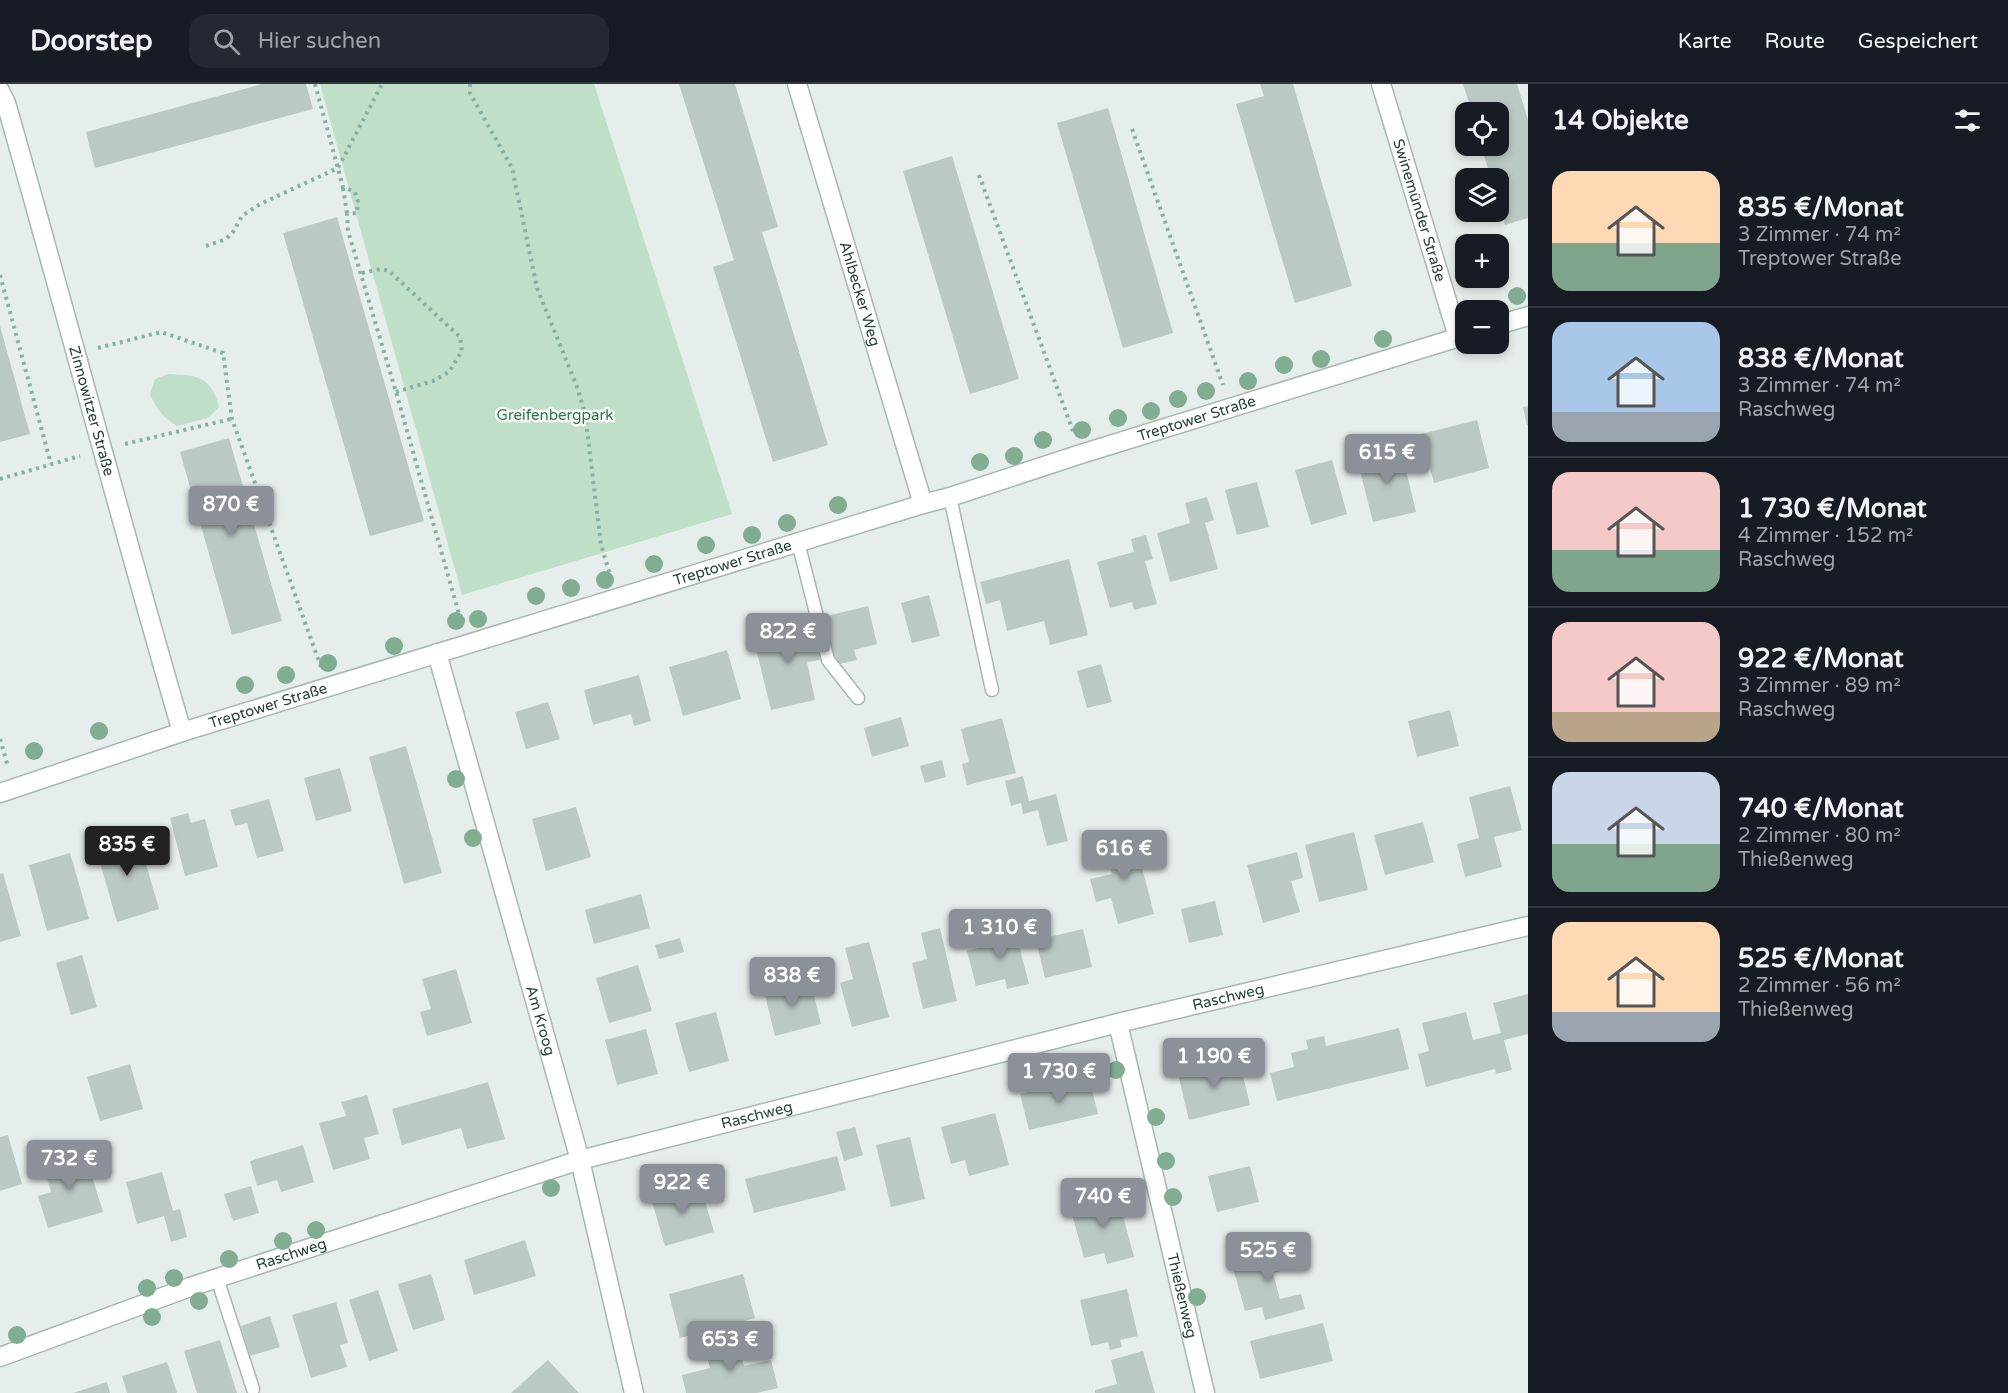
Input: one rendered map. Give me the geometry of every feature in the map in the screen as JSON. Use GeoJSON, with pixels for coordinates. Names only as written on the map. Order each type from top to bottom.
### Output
{"type":"FeatureCollection","features":[{"type":"Feature","properties":{"kind":"street","name":"Ahlbecker Weg"},"geometry":{"type":"LineString","coordinates":[[797,84],[923,504]]}},
{"type":"Feature","properties":{"kind":"street","name":"Swinemünder Straße"},"geometry":{"type":"LineString","coordinates":[[1381,84],[1455,314]]}},
{"type":"Feature","properties":{"kind":"street","name":"Zinnowitzer Straße"},"geometry":{"type":"LineString","coordinates":[[0,91],[6,104],[77,353],[101,450],[182,732]]}},
{"type":"Feature","properties":{"kind":"street"},"geometry":{"type":"LineString","coordinates":[[1509,322],[1528,316]]}},
{"type":"Feature","properties":{"kind":"street","name":"Treptower Straße"},"geometry":{"type":"LineString","coordinates":[[0,793],[182,732],[950,497],[1455,338]]}},
{"type":"Feature","properties":{"kind":"street","name":"Am Kroog"},"geometry":{"type":"LineString","coordinates":[[437,653],[580,1160],[634,1393]]}},
{"type":"Feature","properties":{"kind":"street","name":"Raschweg"},"geometry":{"type":"LineString","coordinates":[[0,1357],[218,1278],[580,1160],[1118,1023],[1528,926]]}},
{"type":"Feature","properties":{"kind":"street","name":"Thießenweg"},"geometry":{"type":"LineString","coordinates":[[1118,1023],[1205,1393]]}},
{"type":"Feature","properties":{"kind":"lane"},"geometry":{"type":"LineString","coordinates":[[950,497],[992,690]]}},
{"type":"Feature","properties":{"kind":"lane"},"geometry":{"type":"LineString","coordinates":[[798,542],[828,660],[858,698]]}},
{"type":"Feature","properties":{"kind":"lane"},"geometry":{"type":"LineString","coordinates":[[218,1278],[253,1389]]}},
{"type":"Feature","properties":{"kind":"path"},"geometry":{"type":"LineString","coordinates":[[315,84],[343,187],[348,231],[362,273],[467,644]]}},
{"type":"Feature","properties":{"kind":"path"},"geometry":{"type":"LineString","coordinates":[[206,246],[226,239],[242,216],[260,204],[338,168],[382,84]]}},
{"type":"Feature","properties":{"kind":"path"},"geometry":{"type":"LineString","coordinates":[[470,84],[470,93],[512,168],[537,288],[577,387],[585,413],[602,545],[617,599]]}},
{"type":"Feature","properties":{"kind":"path"},"geometry":{"type":"LineString","coordinates":[[1132,129],[1230,408]]}},
{"type":"Feature","properties":{"kind":"path"},"geometry":{"type":"LineString","coordinates":[[979,175],[1081,454]]}},
{"type":"Feature","properties":{"kind":"path"},"geometry":{"type":"LineString","coordinates":[[343,187],[355,192],[358,202],[357,213],[347,213]]}},
{"type":"Feature","properties":{"kind":"path"},"geometry":{"type":"LineString","coordinates":[[362,273],[381,269],[388,271],[460,338],[462,351],[449,372],[433,381],[396,392]]}},
{"type":"Feature","properties":{"kind":"path"},"geometry":{"type":"LineString","coordinates":[[0,275],[51,464]]}},
{"type":"Feature","properties":{"kind":"path"},"geometry":{"type":"LineString","coordinates":[[77,353],[161,332],[223,352],[232,419],[328,688]]}},
{"type":"Feature","properties":{"kind":"green space","name":"Greifenbergpark"},"geometry":{"type":"Polygon","coordinates":[[[320,84],[594,84],[732,514],[462,595],[320,84]]]}},
{"type":"Feature","properties":{"kind":"green space"},"geometry":{"type":"Polygon","coordinates":[[[168,374],[187,375],[201,379],[212,389],[219,407],[208,418],[177,426],[160,412],[150,394],[155,379],[168,374]]]}},
{"type":"Feature","properties":{"kind":"building"},"geometry":{"type":"Polygon","coordinates":[[[262,84],[306,84],[313,109],[95,168],[86,132],[262,84]]]}},
{"type":"Feature","properties":{"kind":"building"},"geometry":{"type":"Polygon","coordinates":[[[679,84],[735,84],[778,227],[762,232],[828,445],[773,462],[713,267],[734,260],[679,84]]]}},
{"type":"Feature","properties":{"kind":"building"},"geometry":{"type":"Polygon","coordinates":[[[1260,84],[1293,84],[1352,286],[1295,303],[1236,104],[1264,96],[1260,84]]]}},
{"type":"Feature","properties":{"kind":"building"},"geometry":{"type":"Polygon","coordinates":[[[1463,84],[1517,84],[1528,120],[1528,218],[1505,225],[1504,222],[1509,222],[1509,168],[1488,168],[1484,156],[1509,156],[1509,102],[1469,102],[1463,84]]]}},
{"type":"Feature","properties":{"kind":"building"},"geometry":{"type":"Polygon","coordinates":[[[1108,108],[1173,333],[1123,348],[1057,123],[1108,108]]]}},
{"type":"Feature","properties":{"kind":"building"},"geometry":{"type":"Polygon","coordinates":[[[952,156],[1019,379],[970,394],[903,171],[952,156]]]}},
{"type":"Feature","properties":{"kind":"building"},"geometry":{"type":"Polygon","coordinates":[[[337,217],[424,521],[370,536],[283,233],[337,217]]]}},
{"type":"Feature","properties":{"kind":"building"},"geometry":{"type":"Polygon","coordinates":[[[0,326],[30,434],[0,442],[0,326]]]}},
{"type":"Feature","properties":{"kind":"building"},"geometry":{"type":"Polygon","coordinates":[[[1528,406],[1528,425],[1527,426],[1523,407],[1528,406]]]}},
{"type":"Feature","properties":{"kind":"building"},"geometry":{"type":"Polygon","coordinates":[[[1477,420],[1489,468],[1434,483],[1421,434],[1477,420]]]}},
{"type":"Feature","properties":{"kind":"building"},"geometry":{"type":"Polygon","coordinates":[[[229,438],[282,621],[232,635],[180,452],[229,438]]]}},
{"type":"Feature","properties":{"kind":"building"},"geometry":{"type":"Polygon","coordinates":[[[1401,449],[1416,512],[1373,522],[1357,459],[1401,449]]]}},
{"type":"Feature","properties":{"kind":"building"},"geometry":{"type":"Polygon","coordinates":[[[1332,460],[1347,514],[1311,525],[1295,470],[1332,460]]]}},
{"type":"Feature","properties":{"kind":"building"},"geometry":{"type":"Polygon","coordinates":[[[1257,482],[1269,527],[1237,535],[1225,490],[1257,482]]]}},
{"type":"Feature","properties":{"kind":"building"},"geometry":{"type":"Polygon","coordinates":[[[1207,497],[1214,520],[1205,523],[1218,569],[1170,582],[1157,533],[1190,523],[1185,503],[1207,497]]]}},
{"type":"Feature","properties":{"kind":"building"},"geometry":{"type":"Polygon","coordinates":[[[1146,535],[1153,559],[1145,561],[1157,604],[1134,610],[1132,602],[1110,608],[1097,562],[1134,552],[1131,539],[1146,535]]]}},
{"type":"Feature","properties":{"kind":"building"},"geometry":{"type":"Polygon","coordinates":[[[1069,559],[1088,635],[1050,645],[1044,621],[1007,631],[1000,600],[986,604],[980,582],[1069,559]]]}},
{"type":"Feature","properties":{"kind":"building"},"geometry":{"type":"Polygon","coordinates":[[[929,595],[940,636],[912,643],[901,603],[929,595]]]}},
{"type":"Feature","properties":{"kind":"building"},"geometry":{"type":"Polygon","coordinates":[[[868,606],[877,644],[854,650],[857,660],[835,665],[823,617],[868,606]]]}},
{"type":"Feature","properties":{"kind":"building"},"geometry":{"type":"Polygon","coordinates":[[[811,622],[820,660],[807,662],[815,700],[771,710],[753,636],[811,622]]]}},
{"type":"Feature","properties":{"kind":"building"},"geometry":{"type":"Polygon","coordinates":[[[727,650],[741,699],[683,716],[669,667],[727,650]]]}},
{"type":"Feature","properties":{"kind":"building"},"geometry":{"type":"Polygon","coordinates":[[[1101,664],[1112,702],[1087,708],[1077,671],[1101,664]]]}},
{"type":"Feature","properties":{"kind":"building"},"geometry":{"type":"Polygon","coordinates":[[[639,675],[651,721],[634,726],[631,714],[593,725],[584,690],[639,675]]]}},
{"type":"Feature","properties":{"kind":"building"},"geometry":{"type":"Polygon","coordinates":[[[548,702],[560,739],[526,749],[515,712],[548,702]]]}},
{"type":"Feature","properties":{"kind":"building"},"geometry":{"type":"Polygon","coordinates":[[[1450,710],[1459,746],[1417,757],[1408,721],[1450,710]]]}},
{"type":"Feature","properties":{"kind":"building"},"geometry":{"type":"Polygon","coordinates":[[[901,717],[909,746],[872,757],[864,728],[901,717]]]}},
{"type":"Feature","properties":{"kind":"building"},"geometry":{"type":"Polygon","coordinates":[[[1002,718],[1016,773],[967,785],[962,764],[969,762],[961,729],[1002,718]]]}},
{"type":"Feature","properties":{"kind":"building"},"geometry":{"type":"Polygon","coordinates":[[[406,746],[442,873],[404,884],[369,757],[406,746]]]}},
{"type":"Feature","properties":{"kind":"building"},"geometry":{"type":"Polygon","coordinates":[[[942,760],[946,777],[925,783],[920,766],[942,760]]]}},
{"type":"Feature","properties":{"kind":"building"},"geometry":{"type":"Polygon","coordinates":[[[340,768],[352,811],[316,821],[304,778],[340,768]]]}},
{"type":"Feature","properties":{"kind":"building"},"geometry":{"type":"Polygon","coordinates":[[[1023,776],[1029,801],[1056,794],[1068,841],[1047,846],[1038,810],[1023,814],[1021,803],[1011,806],[1005,781],[1023,776]]]}},
{"type":"Feature","properties":{"kind":"building"},"geometry":{"type":"Polygon","coordinates":[[[1510,786],[1522,830],[1494,837],[1502,867],[1465,877],[1457,844],[1479,838],[1469,797],[1510,786]]]}},
{"type":"Feature","properties":{"kind":"building"},"geometry":{"type":"Polygon","coordinates":[[[269,799],[284,851],[257,858],[247,823],[235,826],[230,810],[269,799]]]}},
{"type":"Feature","properties":{"kind":"building"},"geometry":{"type":"Polygon","coordinates":[[[576,807],[591,857],[546,871],[532,819],[576,807]]]}},
{"type":"Feature","properties":{"kind":"building"},"geometry":{"type":"Polygon","coordinates":[[[188,813],[191,823],[205,819],[218,867],[185,876],[170,818],[188,813]]]}},
{"type":"Feature","properties":{"kind":"building"},"geometry":{"type":"Polygon","coordinates":[[[1423,822],[1434,862],[1385,875],[1374,835],[1423,822]]]}},
{"type":"Feature","properties":{"kind":"building"},"geometry":{"type":"Polygon","coordinates":[[[1354,832],[1368,890],[1319,902],[1305,845],[1354,832]]]}},
{"type":"Feature","properties":{"kind":"building"},"geometry":{"type":"Polygon","coordinates":[[[137,833],[159,909],[117,922],[95,845],[137,833]]]}},
{"type":"Feature","properties":{"kind":"building"},"geometry":{"type":"Polygon","coordinates":[[[1133,833],[1154,914],[1118,924],[1111,898],[1096,902],[1090,879],[1112,874],[1103,841],[1133,833]]]}},
{"type":"Feature","properties":{"kind":"building"},"geometry":{"type":"Polygon","coordinates":[[[1297,852],[1303,878],[1291,881],[1300,912],[1263,923],[1247,865],[1297,852]]]}},
{"type":"Feature","properties":{"kind":"building"},"geometry":{"type":"Polygon","coordinates":[[[70,853],[89,919],[47,931],[29,865],[70,853]]]}},
{"type":"Feature","properties":{"kind":"building"},"geometry":{"type":"Polygon","coordinates":[[[3,873],[21,936],[0,942],[0,874],[3,873]]]}},
{"type":"Feature","properties":{"kind":"building"},"geometry":{"type":"Polygon","coordinates":[[[641,894],[650,928],[594,944],[585,910],[641,894]]]}},
{"type":"Feature","properties":{"kind":"building"},"geometry":{"type":"Polygon","coordinates":[[[1215,901],[1223,935],[1189,943],[1181,909],[1215,901]]]}},
{"type":"Feature","properties":{"kind":"building"},"geometry":{"type":"Polygon","coordinates":[[[1013,922],[1029,984],[1007,989],[1005,979],[976,986],[967,951],[997,943],[992,927],[1013,922]]]}},
{"type":"Feature","properties":{"kind":"building"},"geometry":{"type":"Polygon","coordinates":[[[940,928],[957,1001],[923,1009],[912,963],[927,959],[921,933],[940,928]]]}},
{"type":"Feature","properties":{"kind":"building"},"geometry":{"type":"Polygon","coordinates":[[[1083,929],[1092,967],[1045,978],[1036,940],[1083,929]]]}},
{"type":"Feature","properties":{"kind":"building"},"geometry":{"type":"Polygon","coordinates":[[[680,938],[684,952],[659,959],[655,945],[680,938]]]}},
{"type":"Feature","properties":{"kind":"building"},"geometry":{"type":"Polygon","coordinates":[[[869,942],[889,1017],[852,1027],[840,983],[853,979],[845,948],[869,942]]]}},
{"type":"Feature","properties":{"kind":"building"},"geometry":{"type":"Polygon","coordinates":[[[82,955],[97,1007],[71,1015],[56,963],[82,955]]]}},
{"type":"Feature","properties":{"kind":"building"},"geometry":{"type":"Polygon","coordinates":[[[638,965],[652,1011],[609,1023],[596,978],[638,965]]]}},
{"type":"Feature","properties":{"kind":"building"},"geometry":{"type":"Polygon","coordinates":[[[456,969],[472,1023],[427,1036],[420,1012],[431,1009],[422,979],[456,969]]]}},
{"type":"Feature","properties":{"kind":"building"},"geometry":{"type":"Polygon","coordinates":[[[810,979],[821,1024],[775,1036],[764,991],[810,979]]]}},
{"type":"Feature","properties":{"kind":"building"},"geometry":{"type":"Polygon","coordinates":[[[1528,994],[1528,1034],[1504,1040],[1512,1070],[1496,1074],[1495,1069],[1426,1087],[1418,1054],[1429,1051],[1422,1023],[1466,1012],[1473,1040],[1501,1033],[1493,1003],[1528,994]]]}},
{"type":"Feature","properties":{"kind":"building"},"geometry":{"type":"Polygon","coordinates":[[[716,1012],[729,1061],[689,1072],[675,1023],[716,1012]]]}},
{"type":"Feature","properties":{"kind":"building"},"geometry":{"type":"Polygon","coordinates":[[[1399,1028],[1409,1069],[1277,1101],[1270,1073],[1294,1067],[1291,1053],[1308,1049],[1306,1040],[1324,1036],[1326,1046],[1399,1028]]]}},
{"type":"Feature","properties":{"kind":"building"},"geometry":{"type":"Polygon","coordinates":[[[646,1029],[658,1074],[617,1085],[605,1040],[646,1029]]]}},
{"type":"Feature","properties":{"kind":"building"},"geometry":{"type":"Polygon","coordinates":[[[1239,1059],[1250,1105],[1189,1120],[1178,1074],[1239,1059]]]}},
{"type":"Feature","properties":{"kind":"building"},"geometry":{"type":"Polygon","coordinates":[[[130,1064],[143,1109],[100,1121],[87,1077],[130,1064]]]}},
{"type":"Feature","properties":{"kind":"building"},"geometry":{"type":"Polygon","coordinates":[[[1089,1077],[1098,1114],[1029,1130],[1020,1094],[1089,1077]]]}},
{"type":"Feature","properties":{"kind":"building"},"geometry":{"type":"Polygon","coordinates":[[[488,1082],[505,1139],[467,1149],[461,1128],[402,1145],[392,1109],[488,1082]]]}},
{"type":"Feature","properties":{"kind":"building"},"geometry":{"type":"Polygon","coordinates":[[[367,1095],[379,1134],[364,1138],[370,1159],[333,1170],[319,1123],[346,1116],[341,1102],[367,1095]]]}},
{"type":"Feature","properties":{"kind":"building"},"geometry":{"type":"Polygon","coordinates":[[[995,1113],[1009,1165],[969,1176],[965,1160],[951,1164],[941,1127],[995,1113]]]}},
{"type":"Feature","properties":{"kind":"building"},"geometry":{"type":"Polygon","coordinates":[[[855,1127],[863,1155],[844,1161],[836,1132],[855,1127]]]}},
{"type":"Feature","properties":{"kind":"building"},"geometry":{"type":"Polygon","coordinates":[[[8,1135],[22,1184],[0,1191],[0,1137],[8,1135]]]}},
{"type":"Feature","properties":{"kind":"building"},"geometry":{"type":"Polygon","coordinates":[[[910,1137],[925,1199],[891,1207],[876,1145],[910,1137]]]}},
{"type":"Feature","properties":{"kind":"building"},"geometry":{"type":"Polygon","coordinates":[[[303,1145],[314,1182],[281,1192],[277,1180],[257,1186],[250,1161],[303,1145]]]}},
{"type":"Feature","properties":{"kind":"building"},"geometry":{"type":"Polygon","coordinates":[[[84,1151],[103,1212],[48,1228],[38,1196],[51,1192],[43,1164],[84,1151]]]}},
{"type":"Feature","properties":{"kind":"building"},"geometry":{"type":"Polygon","coordinates":[[[837,1156],[846,1190],[754,1213],[745,1179],[837,1156]]]}},
{"type":"Feature","properties":{"kind":"building"},"geometry":{"type":"Polygon","coordinates":[[[1250,1166],[1259,1202],[1217,1212],[1208,1176],[1250,1166]]]}},
{"type":"Feature","properties":{"kind":"building"},"geometry":{"type":"Polygon","coordinates":[[[162,1172],[173,1211],[180,1209],[187,1237],[171,1242],[164,1216],[137,1224],[126,1182],[162,1172]]]}},
{"type":"Feature","properties":{"kind":"building"},"geometry":{"type":"Polygon","coordinates":[[[700,1184],[714,1232],[665,1246],[651,1198],[700,1184]]]}},
{"type":"Feature","properties":{"kind":"building"},"geometry":{"type":"Polygon","coordinates":[[[251,1186],[259,1213],[233,1221],[224,1194],[251,1186]]]}},
{"type":"Feature","properties":{"kind":"building"},"geometry":{"type":"Polygon","coordinates":[[[1117,1194],[1134,1257],[1107,1264],[1104,1253],[1084,1258],[1070,1207],[1117,1194]]]}},
{"type":"Feature","properties":{"kind":"building"},"geometry":{"type":"Polygon","coordinates":[[[525,1240],[536,1276],[474,1295],[464,1260],[525,1240]]]}},
{"type":"Feature","properties":{"kind":"building"},"geometry":{"type":"Polygon","coordinates":[[[1304,1249],[1307,1264],[1273,1273],[1280,1299],[1301,1294],[1305,1309],[1265,1320],[1262,1307],[1245,1311],[1233,1268],[1250,1264],[1248,1256],[1273,1250],[1275,1257],[1304,1249]]]}},
{"type":"Feature","properties":{"kind":"building"},"geometry":{"type":"Polygon","coordinates":[[[431,1274],[445,1320],[413,1330],[398,1284],[431,1274]]]}},
{"type":"Feature","properties":{"kind":"building"},"geometry":{"type":"Polygon","coordinates":[[[743,1274],[755,1318],[680,1338],[669,1294],[743,1274]]]}},
{"type":"Feature","properties":{"kind":"building"},"geometry":{"type":"Polygon","coordinates":[[[1127,1289],[1138,1336],[1120,1340],[1122,1347],[1110,1350],[1108,1342],[1091,1346],[1080,1300],[1127,1289]]]}},
{"type":"Feature","properties":{"kind":"building"},"geometry":{"type":"Polygon","coordinates":[[[378,1290],[398,1351],[369,1361],[349,1300],[378,1290]]]}},
{"type":"Feature","properties":{"kind":"building"},"geometry":{"type":"Polygon","coordinates":[[[336,1302],[348,1343],[340,1345],[347,1367],[311,1378],[292,1315],[336,1302]]]}},
{"type":"Feature","properties":{"kind":"building"},"geometry":{"type":"Polygon","coordinates":[[[270,1316],[280,1347],[250,1356],[241,1326],[270,1316]]]}},
{"type":"Feature","properties":{"kind":"building"},"geometry":{"type":"Polygon","coordinates":[[[1323,1323],[1333,1361],[1260,1379],[1250,1341],[1323,1323]]]}},
{"type":"Feature","properties":{"kind":"building"},"geometry":{"type":"Polygon","coordinates":[[[737,1335],[744,1366],[771,1360],[778,1388],[757,1393],[686,1393],[682,1375],[710,1368],[704,1343],[737,1335]]]}},
{"type":"Feature","properties":{"kind":"building"},"geometry":{"type":"Polygon","coordinates":[[[220,1340],[237,1393],[197,1393],[184,1351],[220,1340]]]}},
{"type":"Feature","properties":{"kind":"building"},"geometry":{"type":"Polygon","coordinates":[[[1143,1351],[1155,1393],[1095,1393],[1095,1390],[1117,1384],[1111,1360],[1143,1351]]]}},
{"type":"Feature","properties":{"kind":"building"},"geometry":{"type":"Polygon","coordinates":[[[548,1360],[579,1393],[511,1393],[548,1360]]]}},
{"type":"Feature","properties":{"kind":"building"},"geometry":{"type":"Polygon","coordinates":[[[167,1362],[177,1393],[127,1393],[122,1376],[167,1362]]]}},
{"type":"Feature","properties":{"kind":"building"},"geometry":{"type":"Polygon","coordinates":[[[107,1382],[110,1393],[73,1393],[107,1382]]]}}]}
